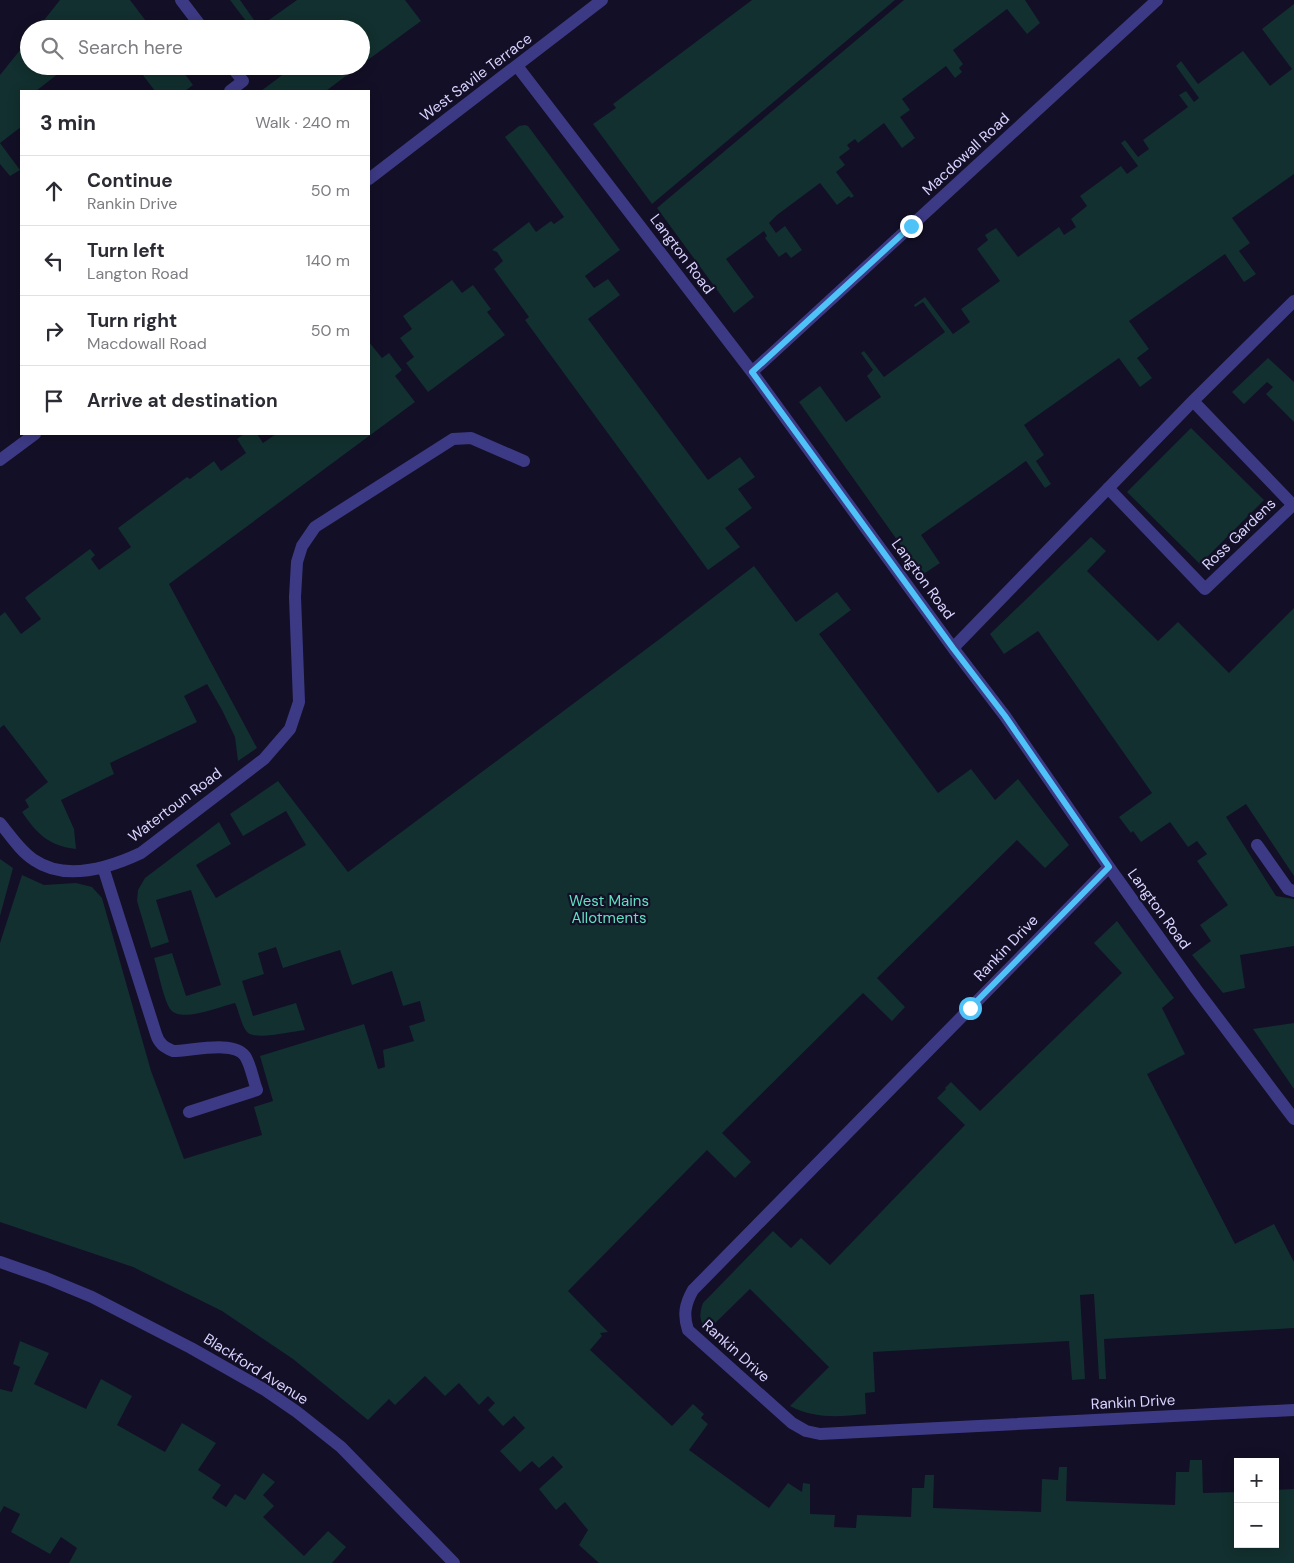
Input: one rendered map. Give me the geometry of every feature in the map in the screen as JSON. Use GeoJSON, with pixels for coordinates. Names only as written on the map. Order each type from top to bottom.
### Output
{"type":"FeatureCollection","features":[{"type":"Feature","properties":{"kind":"street"},"geometry":{"type":"LineString","coordinates":[[181,0],[196,20]]}},
{"type":"Feature","properties":{"kind":"street","name":"West Savile Terrace"},"geometry":{"type":"LineString","coordinates":[[370,178],[602,0]]}},
{"type":"Feature","properties":{"kind":"street","name":"Macdowall Road"},"geometry":{"type":"LineString","coordinates":[[752,372],[1157,0]]}},
{"type":"Feature","properties":{"kind":"street","name":"Langton Road"},"geometry":{"type":"LineString","coordinates":[[517,66],[752,372],[953,648],[1005,716],[1196,989],[1294,1119]]}},
{"type":"Feature","properties":{"kind":"street"},"geometry":{"type":"LineString","coordinates":[[231,90],[243,82],[238,75]]}},
{"type":"Feature","properties":{"kind":"street"},"geometry":{"type":"LineString","coordinates":[[953,648],[1193,401],[1294,302]]}},
{"type":"Feature","properties":{"kind":"street","name":"Ross Gardens"},"geometry":{"type":"LineString","coordinates":[[1108,488],[1205,589],[1293,505],[1193,401]]}},
{"type":"Feature","properties":{"kind":"street"},"geometry":{"type":"LineString","coordinates":[[0,460],[34,435]]}},
{"type":"Feature","properties":{"kind":"street","name":"Watertoun Road"},"geometry":{"type":"LineString","coordinates":[[0,823],[25,853],[35,861],[42,865],[65,871],[84,871],[103,867],[121,862],[141,852],[264,759],[290,729],[298,702],[295,597],[297,562],[302,546],[315,526],[453,439],[471,438],[524,461]]}},
{"type":"Feature","properties":{"kind":"street"},"geometry":{"type":"LineString","coordinates":[[1257,845],[1288,889],[1294,891]]}},
{"type":"Feature","properties":{"kind":"street"},"geometry":{"type":"LineString","coordinates":[[103,867],[160,1043],[173,1051],[234,1048],[246,1057],[256,1090],[188,1112]]}},
{"type":"Feature","properties":{"kind":"street","name":"Rankin Drive"},"geometry":{"type":"LineString","coordinates":[[1109,867],[693,1290],[684,1312],[685,1322],[688,1330],[792,1423],[806,1431],[820,1434],[1294,1410]]}},
{"type":"Feature","properties":{"kind":"street","name":"Blackford Avenue"},"geometry":{"type":"LineString","coordinates":[[0,1262],[92,1297],[191,1348],[265,1390],[303,1417],[351,1456],[454,1563]]}},
{"type":"Feature","properties":{"kind":"green space"},"geometry":{"type":"Polygon","coordinates":[[[60,0],[130,0],[145,20],[44,20],[60,0]]]}},
{"type":"Feature","properties":{"kind":"green space"},"geometry":{"type":"Polygon","coordinates":[[[230,0],[240,0],[254,20],[245,20],[230,0]]]}},
{"type":"Feature","properties":{"kind":"green space"},"geometry":{"type":"Polygon","coordinates":[[[297,0],[405,0],[421,21],[370,58],[370,20],[269,20],[297,0]]]}},
{"type":"Feature","properties":{"kind":"green space"},"geometry":{"type":"Polygon","coordinates":[[[752,0],[895,0],[652,204],[593,124],[616,108],[613,104],[752,0]]]}},
{"type":"Feature","properties":{"kind":"green space"},"geometry":{"type":"Polygon","coordinates":[[[904,0],[1025,0],[1040,23],[1027,34],[1007,9],[953,50],[963,64],[959,68],[962,72],[955,78],[946,66],[902,99],[910,110],[900,117],[915,138],[902,148],[884,123],[858,143],[855,139],[847,145],[850,149],[839,157],[845,165],[836,172],[854,196],[851,198],[849,196],[837,205],[820,183],[769,223],[776,233],[785,226],[802,250],[791,258],[786,252],[779,257],[765,238],[767,236],[764,231],[726,259],[754,297],[734,313],[657,208],[904,0]]]}},
{"type":"Feature","properties":{"kind":"green space"},"geometry":{"type":"Polygon","coordinates":[[[1294,4],[1294,174],[1232,218],[1250,243],[1239,251],[1256,274],[1244,282],[1225,254],[1129,321],[1149,349],[1137,358],[1152,378],[1140,387],[1119,358],[1024,425],[1044,455],[1036,461],[1051,484],[1045,488],[1026,461],[921,535],[940,563],[922,575],[799,402],[820,386],[846,422],[881,397],[867,376],[873,370],[861,353],[864,351],[884,377],[945,332],[923,302],[915,307],[914,305],[925,297],[953,334],[970,322],[961,309],[1000,281],[977,249],[988,240],[985,235],[996,228],[1018,257],[1059,227],[1064,235],[1076,227],[1071,219],[1087,206],[1080,196],[1121,166],[1127,174],[1138,166],[1121,143],[1125,140],[1138,157],[1149,149],[1143,140],[1188,107],[1179,95],[1186,91],[1194,102],[1199,98],[1176,66],[1181,61],[1198,84],[1243,51],[1270,86],[1292,69],[1262,29],[1294,4]]]}},
{"type":"Feature","properties":{"kind":"green space"},"geometry":{"type":"Polygon","coordinates":[[[20,50],[20,75],[56,75],[37,90],[20,90],[20,128],[0,143],[0,75],[20,50]]]}},
{"type":"Feature","properties":{"kind":"green space"},"geometry":{"type":"Polygon","coordinates":[[[143,75],[186,75],[193,85],[186,90],[154,90],[143,75]]]}},
{"type":"Feature","properties":{"kind":"green space"},"geometry":{"type":"Polygon","coordinates":[[[282,75],[347,75],[327,90],[262,90],[282,75]]]}},
{"type":"Feature","properties":{"kind":"green space"},"geometry":{"type":"Polygon","coordinates":[[[519,126],[528,126],[620,250],[585,276],[594,288],[608,279],[620,295],[588,319],[708,480],[740,457],[755,477],[738,489],[752,508],[725,528],[740,547],[708,570],[525,320],[529,317],[494,269],[503,261],[497,252],[492,250],[529,222],[536,232],[551,221],[554,224],[564,217],[505,137],[519,126]]]}},
{"type":"Feature","properties":{"kind":"green space"},"geometry":{"type":"Polygon","coordinates":[[[0,143],[20,170],[10,176],[0,164],[0,143]]]}},
{"type":"Feature","properties":{"kind":"green space"},"geometry":{"type":"Polygon","coordinates":[[[452,280],[462,293],[473,285],[491,309],[487,312],[505,335],[428,392],[406,363],[414,357],[400,338],[412,329],[403,316],[452,280]]]}},
{"type":"Feature","properties":{"kind":"green space"},"geometry":{"type":"Polygon","coordinates":[[[370,343],[382,358],[389,353],[402,370],[395,376],[415,402],[169,584],[257,748],[238,761],[235,737],[207,684],[184,696],[197,722],[110,763],[114,774],[61,800],[74,829],[76,849],[51,842],[33,827],[22,812],[29,807],[25,800],[48,782],[4,725],[0,728],[0,616],[5,612],[21,634],[41,619],[25,598],[27,596],[90,549],[95,555],[91,559],[99,570],[131,547],[118,528],[187,477],[190,479],[214,461],[221,471],[246,453],[237,439],[243,435],[258,435],[263,443],[275,435],[370,435],[370,343]]]}},
{"type":"Feature","properties":{"kind":"green space"},"geometry":{"type":"Polygon","coordinates":[[[1268,358],[1294,382],[1294,422],[1266,394],[1273,387],[1267,382],[1244,404],[1232,392],[1268,358]]]}},
{"type":"Feature","properties":{"kind":"green space"},"geometry":{"type":"Polygon","coordinates":[[[1191,428],[1264,500],[1200,564],[1127,492],[1191,428]]]}},
{"type":"Feature","properties":{"kind":"green space"},"geometry":{"type":"Polygon","coordinates":[[[1091,537],[1106,551],[1087,571],[1158,641],[1178,622],[1229,673],[1294,608],[1294,876],[1246,804],[1226,817],[1276,896],[1294,899],[1294,946],[1240,955],[1245,988],[1223,993],[1192,955],[1211,941],[1200,925],[1228,905],[1197,861],[1207,854],[1197,841],[1188,847],[1170,822],[1141,842],[1133,831],[1131,833],[1119,817],[1152,793],[1038,631],[1004,654],[990,634],[1091,537]]]}},
{"type":"Feature","properties":{"kind":"green space","name":"West Mains Allotments"},"geometry":{"type":"Polygon","coordinates":[[[754,566],[796,622],[837,592],[851,610],[819,634],[938,793],[971,769],[995,800],[1018,779],[1069,845],[1045,868],[1017,840],[877,978],[905,1007],[892,1021],[863,993],[722,1133],[751,1162],[735,1178],[707,1150],[568,1291],[608,1332],[600,1333],[602,1336],[590,1350],[672,1426],[693,1404],[704,1414],[701,1418],[708,1424],[689,1450],[769,1508],[788,1483],[802,1492],[803,1483],[810,1484],[810,1514],[835,1515],[834,1527],[856,1528],[857,1515],[911,1517],[912,1488],[924,1488],[925,1475],[934,1475],[933,1508],[1041,1512],[1042,1479],[1058,1480],[1059,1467],[1067,1467],[1066,1501],[1175,1505],[1176,1472],[1189,1472],[1190,1460],[1202,1460],[1203,1493],[1234,1492],[1234,1548],[1279,1548],[1279,1490],[1294,1489],[1294,1563],[599,1563],[579,1545],[588,1530],[565,1502],[556,1510],[539,1489],[563,1467],[553,1456],[539,1468],[532,1461],[520,1472],[500,1451],[525,1428],[514,1416],[503,1426],[488,1410],[495,1403],[488,1396],[479,1405],[459,1383],[445,1396],[425,1376],[395,1405],[389,1399],[368,1420],[293,1359],[222,1311],[133,1267],[0,1222],[0,943],[22,875],[44,885],[76,883],[92,887],[102,898],[151,1071],[184,1159],[262,1135],[254,1107],[273,1101],[260,1056],[364,1024],[378,1069],[385,1067],[383,1050],[414,1041],[409,1026],[425,1021],[420,1001],[403,1006],[392,971],[352,985],[340,950],[283,968],[276,947],[258,953],[264,974],[242,981],[253,1016],[296,1003],[305,1030],[266,1036],[251,1035],[243,1026],[235,1003],[192,1014],[176,1014],[168,1006],[154,958],[172,953],[186,996],[221,985],[191,890],[156,900],[169,942],[151,948],[137,901],[138,890],[145,878],[219,822],[231,844],[196,865],[216,898],[306,845],[286,811],[243,836],[230,814],[278,781],[348,872],[661,638],[754,566]]]}},
{"type":"Feature","properties":{"kind":"green space"},"geometry":{"type":"Polygon","coordinates":[[[0,859],[13,868],[0,916],[0,859]]]}},
{"type":"Feature","properties":{"kind":"green space"},"geometry":{"type":"Polygon","coordinates":[[[1117,921],[1174,998],[1162,1008],[1185,1054],[1147,1074],[1235,1244],[1274,1224],[1294,1262],[1294,1328],[1104,1339],[1106,1379],[1099,1379],[1094,1294],[1080,1295],[1085,1379],[1072,1380],[1069,1341],[873,1352],[875,1392],[865,1393],[866,1414],[827,1416],[809,1413],[790,1406],[829,1367],[750,1289],[707,1331],[700,1317],[703,1303],[773,1231],[791,1248],[801,1238],[830,1265],[965,1125],[937,1098],[951,1082],[980,1111],[1122,973],[1094,943],[1117,921]]]}},
{"type":"Feature","properties":{"kind":"green space"},"geometry":{"type":"Polygon","coordinates":[[[1294,1023],[1294,1089],[1253,1029],[1294,1023]]]}},
{"type":"Feature","properties":{"kind":"green space"},"geometry":{"type":"Polygon","coordinates":[[[20,1341],[49,1353],[34,1384],[86,1409],[101,1379],[132,1396],[117,1425],[165,1452],[182,1423],[216,1443],[198,1470],[221,1485],[212,1498],[226,1507],[235,1494],[245,1500],[263,1473],[275,1482],[263,1495],[274,1506],[263,1517],[304,1556],[328,1531],[346,1547],[332,1563],[69,1563],[77,1548],[61,1537],[50,1554],[11,1532],[20,1514],[4,1506],[0,1513],[0,1389],[12,1392],[20,1367],[13,1364],[20,1341]]]}},
{"type":"Feature","properties":{"kind":"route"},"geometry":{"type":"LineString","coordinates":[[911,226],[752,372],[953,648],[1005,716],[1109,867],[970,1008]]}}]}
